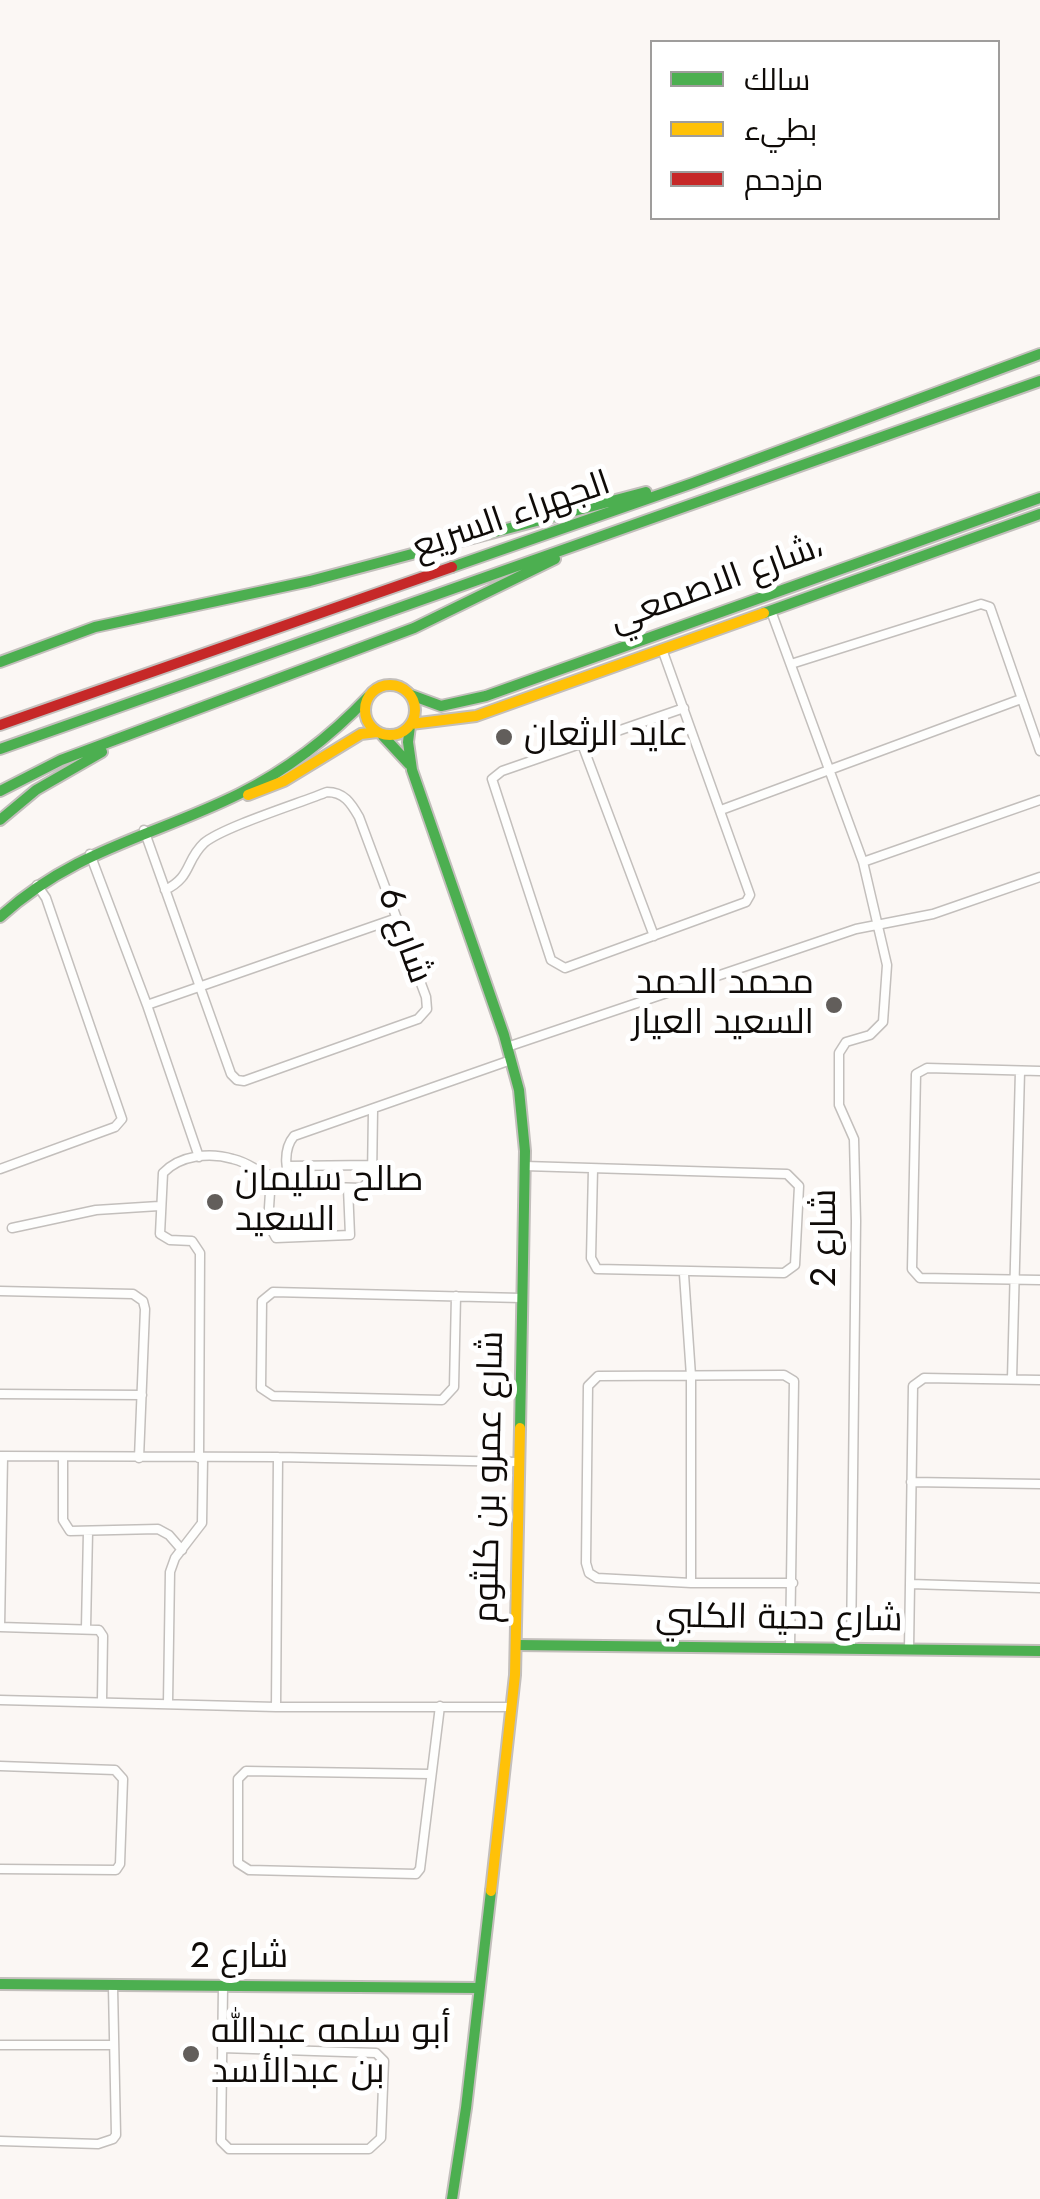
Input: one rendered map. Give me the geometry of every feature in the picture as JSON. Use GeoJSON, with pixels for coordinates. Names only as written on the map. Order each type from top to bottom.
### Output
{"type":"FeatureCollection","features":[{"type":"Feature","properties":{"kind":"main road","name":"الجهراء السريع"},"geometry":{"type":"LineString","coordinates":[[0,724],[693,483],[1040,354]]}},
{"type":"Feature","properties":{"kind":"main road","name":"الجهراء السريع"},"geometry":{"type":"LineString","coordinates":[[0,749],[1040,381]]}},
{"type":"Feature","properties":{"kind":"main road"},"geometry":{"type":"LineString","coordinates":[[0,659],[95,627],[310,581],[590,505],[693,483]]}},
{"type":"Feature","properties":{"kind":"main road","name":"شارع الاصمعي،"},"geometry":{"type":"LineString","coordinates":[[412,696],[441,706],[486,696],[1040,498]]}},
{"type":"Feature","properties":{"kind":"main road","name":"شارع الاصمعي،"},"geometry":{"type":"LineString","coordinates":[[410,725],[476,716],[1040,514]]}},
{"type":"Feature","properties":{"kind":"main road"},"geometry":{"type":"LineString","coordinates":[[0,791],[58,760],[422,622],[513,583],[576,547]]}},
{"type":"Feature","properties":{"kind":"main road"},"geometry":{"type":"LineString","coordinates":[[0,917],[37,885],[90,854],[144,830],[284,781],[361,734],[395,735],[410,725],[415,715],[412,696],[406,689],[381,686],[300,755],[223,801]]}},
{"type":"Feature","properties":{"kind":"main road"},"geometry":{"type":"LineString","coordinates":[[368,697],[365,712],[378,732]]}},
{"type":"Feature","properties":{"kind":"main road","name":"شارع عمرو بن كلثوم"},"geometry":{"type":"LineString","coordinates":[[410,725],[412,770],[519,1090],[524,1166],[517,1645],[466,2108],[452,2199]]}},
{"type":"Feature","properties":{"kind":"main road"},"geometry":{"type":"LineString","coordinates":[[0,820],[70,768],[156,726]]}},
{"type":"Feature","properties":{"kind":"main road","name":"شارع عمرو بن كلثوم"},"geometry":{"type":"LineString","coordinates":[[378,732],[396,746],[412,770]]}},
{"type":"Feature","properties":{"kind":"main road","name":"شارع دحية الكلبي"},"geometry":{"type":"LineString","coordinates":[[517,1645],[1040,1651]]}},
{"type":"Feature","properties":{"kind":"main road","name":"شارع 2"},"geometry":{"type":"LineString","coordinates":[[0,1984],[478,1988]]}},
{"type":"Feature","properties":{"kind":"street"},"geometry":{"type":"LineString","coordinates":[[791,664],[981,604],[990,608],[1040,751]]}},
{"type":"Feature","properties":{"kind":"street","name":"شارع 2"},"geometry":{"type":"LineString","coordinates":[[770,610],[863,862],[887,965],[883,1022],[870,1034],[846,1042],[839,1053],[839,1105],[854,1139],[856,1221],[851,1648]]}},
{"type":"Feature","properties":{"kind":"street"},"geometry":{"type":"LineString","coordinates":[[662,648],[684,708],[721,810],[748,898],[746,902],[565,968],[552,960],[492,780],[502,771],[684,708]]}},
{"type":"Feature","properties":{"kind":"street"},"geometry":{"type":"LineString","coordinates":[[721,810],[1020,699]]}},
{"type":"Feature","properties":{"kind":"street"},"geometry":{"type":"LineString","coordinates":[[582,744],[654,936]]}},
{"type":"Feature","properties":{"kind":"street","name":"شارع 6"},"geometry":{"type":"LineString","coordinates":[[144,830],[198,986],[231,1074],[237,1080],[244,1081],[421,1017],[427,1010],[426,997],[359,817],[337,792],[327,792],[214,836],[196,852],[180,882],[165,890]]}},
{"type":"Feature","properties":{"kind":"street"},"geometry":{"type":"LineString","coordinates":[[863,862],[1040,800]]}},
{"type":"Feature","properties":{"kind":"street"},"geometry":{"type":"LineString","coordinates":[[90,854],[199,1157]]}},
{"type":"Feature","properties":{"kind":"street"},"geometry":{"type":"LineString","coordinates":[[507,1047],[877,922],[894,923],[933,914],[1040,877]]}},
{"type":"Feature","properties":{"kind":"street"},"geometry":{"type":"LineString","coordinates":[[0,1169],[115,1128],[122,1119],[46,898],[37,885]]}},
{"type":"Feature","properties":{"kind":"street"},"geometry":{"type":"LineString","coordinates":[[147,1005],[397,918]]}},
{"type":"Feature","properties":{"kind":"street"},"geometry":{"type":"LineString","coordinates":[[373,1110],[368,1184],[348,1188],[295,1186],[288,1170],[288,1146],[294,1136],[511,1060]]}},
{"type":"Feature","properties":{"kind":"street"},"geometry":{"type":"LineString","coordinates":[[1040,1071],[927,1068],[914,1078],[914,1273],[920,1278],[1040,1280]]}},
{"type":"Feature","properties":{"kind":"street"},"geometry":{"type":"LineString","coordinates":[[1012,1379],[1020,1071]]}},
{"type":"Feature","properties":{"kind":"street"},"geometry":{"type":"LineString","coordinates":[[168,1702],[170,1572],[202,1523],[200,1254],[192,1242],[170,1240],[160,1234],[163,1173],[176,1162],[199,1157],[235,1159],[271,1177],[288,1170],[372,1165]]}},
{"type":"Feature","properties":{"kind":"street"},"geometry":{"type":"LineString","coordinates":[[524,1166],[787,1174],[799,1186],[796,1261],[784,1274],[602,1272],[594,1267],[591,1258],[593,1169]]}},
{"type":"Feature","properties":{"kind":"street"},"geometry":{"type":"LineString","coordinates":[[271,1177],[268,1224],[276,1238],[350,1235],[348,1188]]}},
{"type":"Feature","properties":{"kind":"street"},"geometry":{"type":"LineString","coordinates":[[12,1228],[96,1210],[159,1206]]}},
{"type":"Feature","properties":{"kind":"street"},"geometry":{"type":"LineString","coordinates":[[684,1274],[691,1376],[691,1583]]}},
{"type":"Feature","properties":{"kind":"street"},"geometry":{"type":"LineString","coordinates":[[0,1291],[137,1296],[145,1309],[140,1458]]}},
{"type":"Feature","properties":{"kind":"street"},"geometry":{"type":"LineString","coordinates":[[456,1296],[454,1386],[442,1400],[272,1396],[262,1388],[262,1300],[266,1294],[456,1296],[522,1298]]}},
{"type":"Feature","properties":{"kind":"street"},"geometry":{"type":"LineString","coordinates":[[790,1648],[793,1583],[794,1382],[784,1375],[591,1379],[586,1563],[589,1573],[597,1578],[691,1583],[793,1583]]}},
{"type":"Feature","properties":{"kind":"street"},"geometry":{"type":"LineString","coordinates":[[909,1649],[915,1382],[924,1378],[1040,1380]]}},
{"type":"Feature","properties":{"kind":"street"},"geometry":{"type":"LineString","coordinates":[[0,1394],[142,1396]]}},
{"type":"Feature","properties":{"kind":"street"},"geometry":{"type":"LineString","coordinates":[[102,1700],[103,1636],[99,1630],[0,1627],[2,1456],[518,1462]]}},
{"type":"Feature","properties":{"kind":"street"},"geometry":{"type":"LineString","coordinates":[[276,1707],[278,1457]]}},
{"type":"Feature","properties":{"kind":"street"},"geometry":{"type":"LineString","coordinates":[[63,1458],[65,1525],[70,1531],[158,1529],[182,1550]]}},
{"type":"Feature","properties":{"kind":"street"},"geometry":{"type":"LineString","coordinates":[[912,1482],[1040,1484]]}},
{"type":"Feature","properties":{"kind":"street"},"geometry":{"type":"LineString","coordinates":[[86,1628],[88,1532]]}},
{"type":"Feature","properties":{"kind":"street"},"geometry":{"type":"LineString","coordinates":[[910,1584],[1040,1588]]}},
{"type":"Feature","properties":{"kind":"street"},"geometry":{"type":"LineString","coordinates":[[0,1700],[276,1707],[512,1706]]}},
{"type":"Feature","properties":{"kind":"street"},"geometry":{"type":"LineString","coordinates":[[430,1774],[246,1771],[238,1779],[238,1864],[248,1870],[413,1876],[420,1869],[440,1706]]}},
{"type":"Feature","properties":{"kind":"street"},"geometry":{"type":"LineString","coordinates":[[0,1766],[114,1770],[123,1778],[120,1864],[116,1870],[0,1869]]}},
{"type":"Feature","properties":{"kind":"street"},"geometry":{"type":"LineString","coordinates":[[0,2141],[98,2144],[113,2139],[113,1986]]}},
{"type":"Feature","properties":{"kind":"street"},"geometry":{"type":"LineString","coordinates":[[222,2048],[376,2053],[384,2061],[381,2138],[369,2149],[226,2148],[221,2140],[222,2048],[223,1987]]}},
{"type":"Feature","properties":{"kind":"street"},"geometry":{"type":"LineString","coordinates":[[0,2045],[114,2045]]}},
{"type":"Feature","properties":{"kind":"traffic: fast"},"geometry":{"type":"LineString","coordinates":[[452,567],[693,483],[1040,354]]}},
{"type":"Feature","properties":{"kind":"traffic: fast"},"geometry":{"type":"LineString","coordinates":[[0,749],[1040,381]]}},
{"type":"Feature","properties":{"kind":"traffic: fast"},"geometry":{"type":"LineString","coordinates":[[0,662],[95,627],[310,581],[646,492]]}},
{"type":"Feature","properties":{"kind":"traffic: fast"},"geometry":{"type":"LineString","coordinates":[[411,695],[441,706],[486,696],[1040,498]]}},
{"type":"Feature","properties":{"kind":"traffic: fast"},"geometry":{"type":"LineString","coordinates":[[764,613],[1040,514]]}},
{"type":"Feature","properties":{"kind":"traffic: fast"},"geometry":{"type":"LineString","coordinates":[[0,791],[61,760],[414,628],[555,559]]}},
{"type":"Feature","properties":{"kind":"traffic: fast"},"geometry":{"type":"LineString","coordinates":[[0,917],[57,875],[115,846],[207,809],[274,774],[324,739],[368,697]]}},
{"type":"Feature","properties":{"kind":"traffic: fast"},"geometry":{"type":"LineString","coordinates":[[410,726],[412,770],[504,1035],[519,1090],[525,1151],[520,1428]]}},
{"type":"Feature","properties":{"kind":"traffic: fast"},"geometry":{"type":"LineString","coordinates":[[383,736],[409,764]]}},
{"type":"Feature","properties":{"kind":"traffic: fast"},"geometry":{"type":"LineString","coordinates":[[0,820],[36,790],[102,752]]}},
{"type":"Feature","properties":{"kind":"traffic: fast"},"geometry":{"type":"LineString","coordinates":[[517,1645],[1040,1651]]}},
{"type":"Feature","properties":{"kind":"traffic: fast"},"geometry":{"type":"LineString","coordinates":[[452,2199],[491,1891]]}},
{"type":"Feature","properties":{"kind":"traffic: fast"},"geometry":{"type":"LineString","coordinates":[[0,1984],[478,1988]]}},
{"type":"Feature","properties":{"kind":"traffic: slow"},"geometry":{"type":"LineString","coordinates":[[411,724],[476,716],[764,613]]}},
{"type":"Feature","properties":{"kind":"traffic: slow"},"geometry":{"type":"LineString","coordinates":[[390,685],[408,692],[415,710],[408,728],[390,735],[372,728],[365,710],[372,692],[390,685]]}},
{"type":"Feature","properties":{"kind":"traffic: slow"},"geometry":{"type":"LineString","coordinates":[[248,795],[284,781],[361,734],[377,732]]}},
{"type":"Feature","properties":{"kind":"traffic: slow"},"geometry":{"type":"LineString","coordinates":[[491,1891],[515,1675],[520,1428]]}},
{"type":"Feature","properties":{"kind":"traffic: jam"},"geometry":{"type":"LineString","coordinates":[[0,725],[452,567]]}},
{"type":"Feature","properties":{"kind":"place","name":"عايد الرثعان"},"geometry":{"type":"Point","coordinates":[504,737]}},
{"type":"Feature","properties":{"kind":"place","name":"محمد الحمد السعيد العيار"},"geometry":{"type":"Point","coordinates":[834,1005]}},
{"type":"Feature","properties":{"kind":"place","name":"صالح سليمان السعيد"},"geometry":{"type":"Point","coordinates":[215,1202]}},
{"type":"Feature","properties":{"kind":"place","name":"أبو سلمه عبدالله بن عبدالأسد"},"geometry":{"type":"Point","coordinates":[191,2054]}}]}
